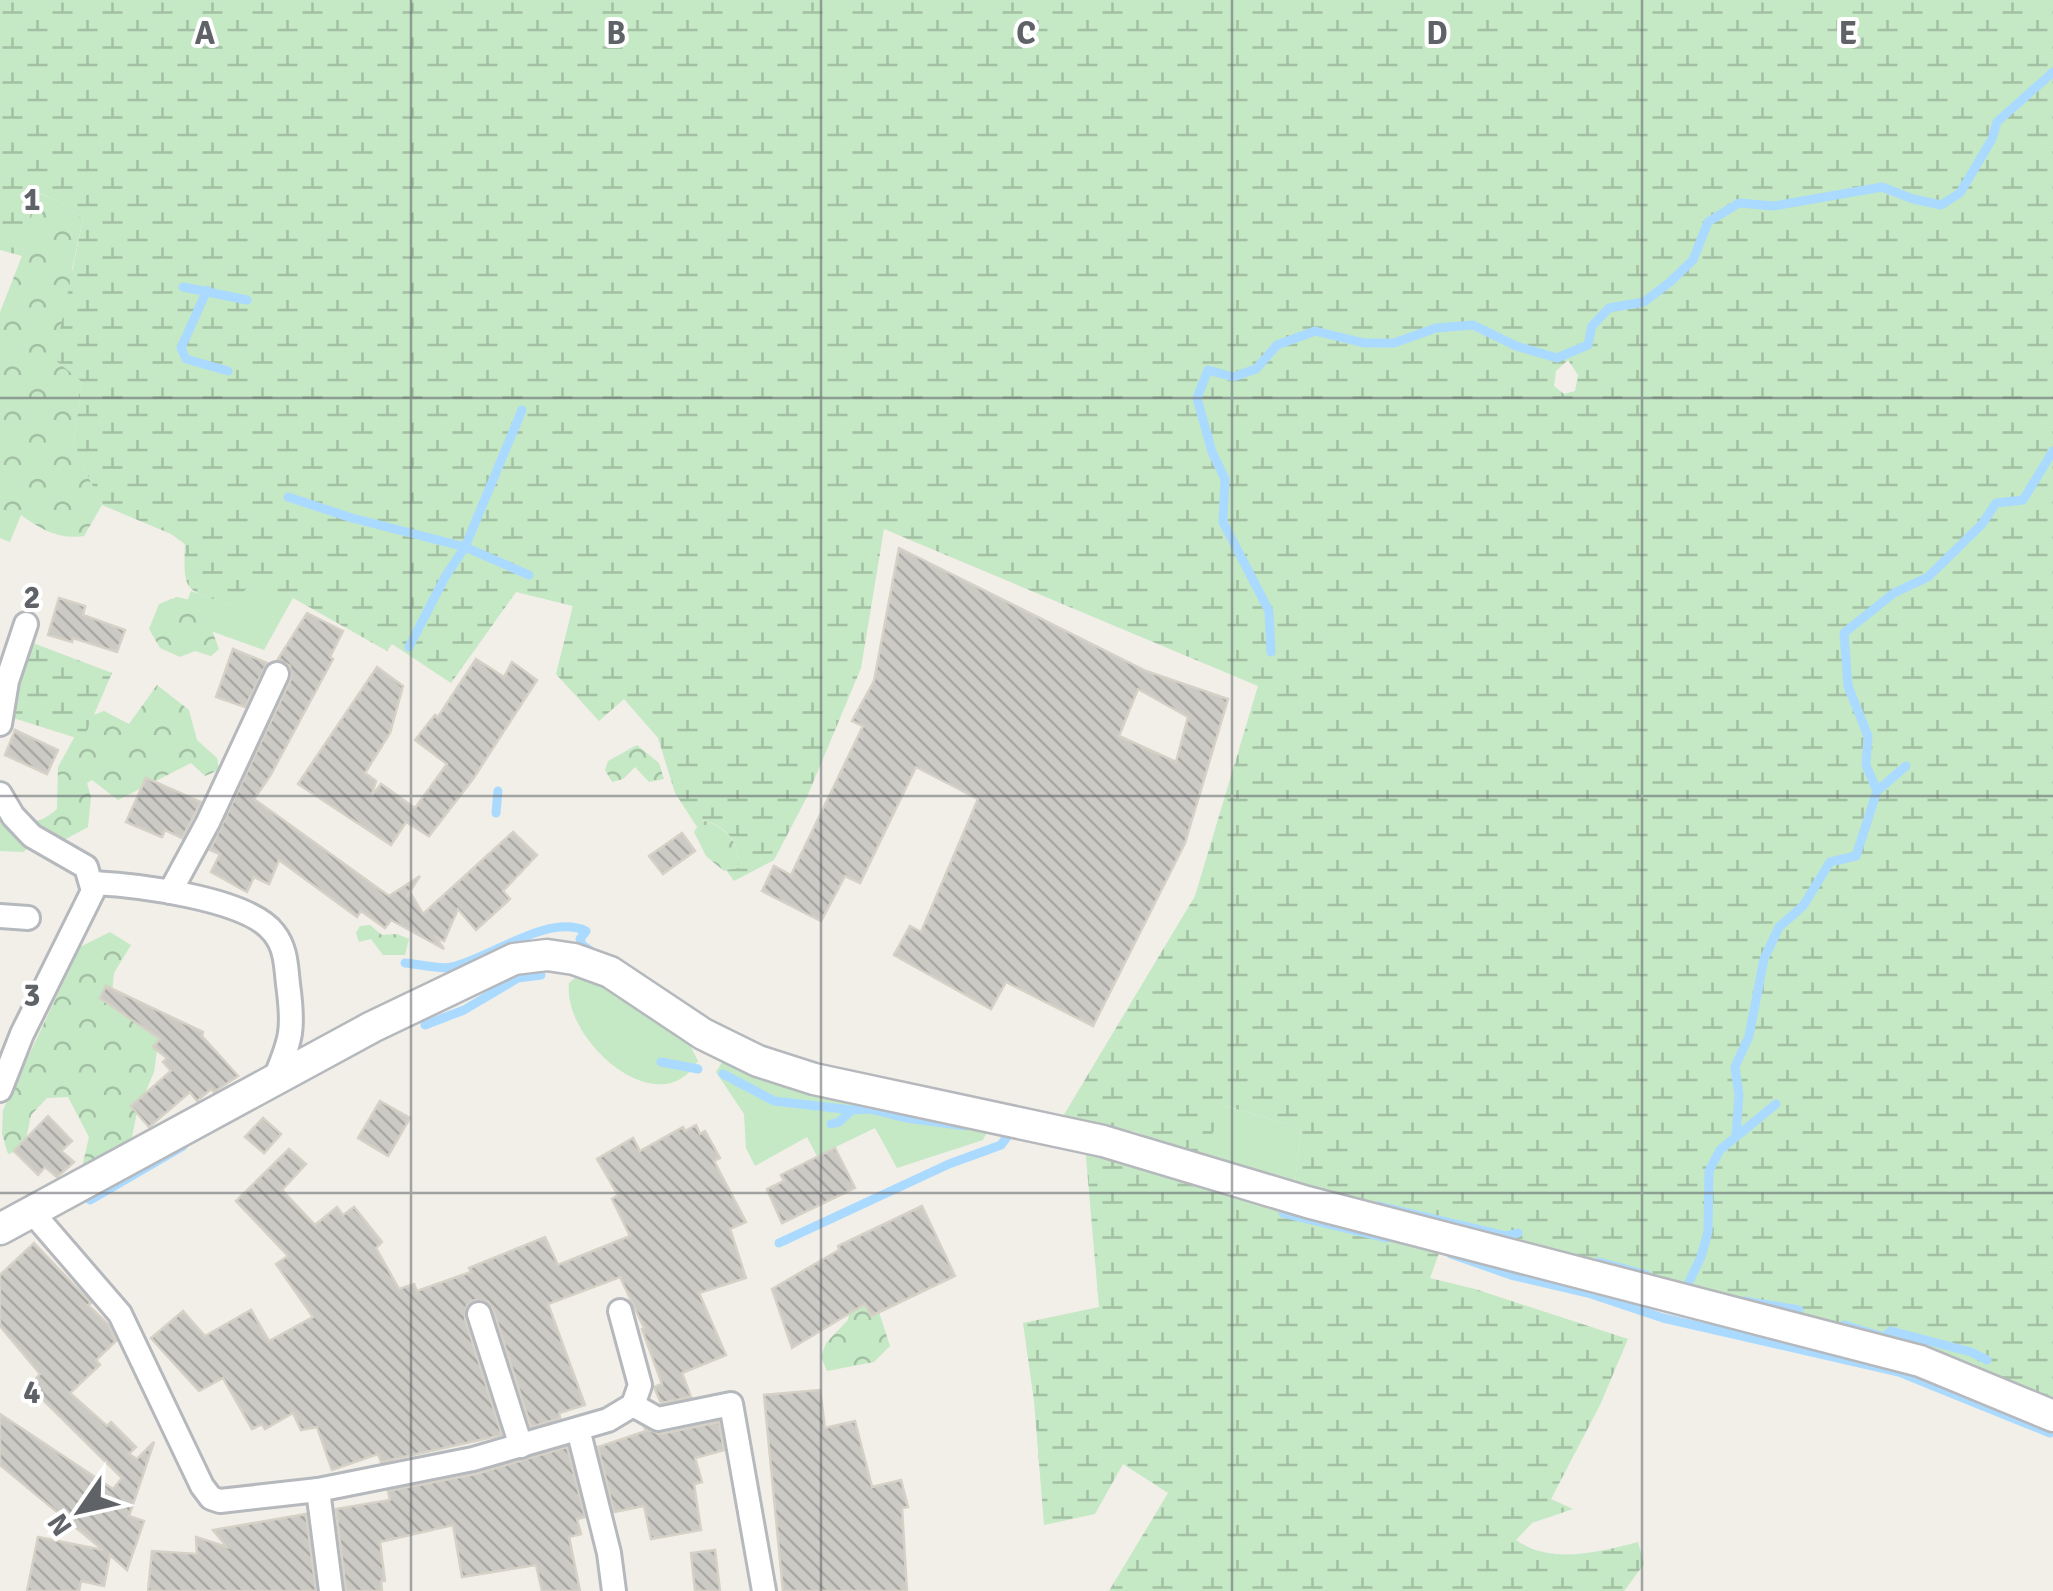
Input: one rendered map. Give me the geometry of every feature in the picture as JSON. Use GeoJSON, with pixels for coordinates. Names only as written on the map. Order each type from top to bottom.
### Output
{"type":"FeatureCollection","features":[{"type":"Feature","properties":{"kind":"street"},"geometry":{"type":"LineString","coordinates":[[0,724],[6,681],[26,624]]}},
{"type":"Feature","properties":{"kind":"street"},"geometry":{"type":"LineString","coordinates":[[170,892],[208,822],[277,674]]}},
{"type":"Feature","properties":{"kind":"street"},"geometry":{"type":"LineString","coordinates":[[0,794],[20,825],[42,844],[78,860],[90,872],[93,883],[87,908],[22,1034],[0,1090]]}},
{"type":"Feature","properties":{"kind":"street"},"geometry":{"type":"LineString","coordinates":[[93,883],[206,898],[266,924],[284,952],[292,1028],[274,1080]]}},
{"type":"Feature","properties":{"kind":"street"},"geometry":{"type":"LineString","coordinates":[[0,916],[28,918]]}},
{"type":"Feature","properties":{"kind":"street"},"geometry":{"type":"LineString","coordinates":[[0,1229],[372,1028],[514,959],[547,955],[574,959],[610,972],[703,1034],[758,1062],[814,1079],[1103,1141],[1307,1202],[1920,1361],[2053,1416]]}},
{"type":"Feature","properties":{"kind":"street"},"geometry":{"type":"LineString","coordinates":[[32,1212],[120,1314],[206,1494],[216,1500],[230,1502],[318,1490],[473,1459],[608,1420],[633,1405],[640,1385],[620,1311]]}},
{"type":"Feature","properties":{"kind":"street"},"geometry":{"type":"LineString","coordinates":[[479,1314],[521,1446]]}},
{"type":"Feature","properties":{"kind":"street"},"geometry":{"type":"LineString","coordinates":[[633,1405],[658,1419],[731,1404],[764,1591]]}},
{"type":"Feature","properties":{"kind":"street"},"geometry":{"type":"LineString","coordinates":[[578,1429],[609,1553],[614,1591]]}},
{"type":"Feature","properties":{"kind":"street"},"geometry":{"type":"LineString","coordinates":[[318,1490],[330,1591]]}},
{"type":"Feature","properties":{"kind":"green space"},"geometry":{"type":"Polygon","coordinates":[[[0,0],[2053,0],[2053,1401],[1407,1212],[1311,1194],[1295,1183],[1301,1128],[1226,1106],[1200,1159],[1136,1132],[1062,1118],[1195,896],[1258,686],[884,529],[861,668],[807,797],[774,860],[734,881],[726,870],[739,868],[734,843],[712,823],[703,820],[697,827],[675,793],[658,738],[624,699],[599,721],[556,674],[573,606],[516,592],[451,683],[392,644],[387,651],[293,598],[254,581],[230,605],[195,592],[186,581],[185,544],[171,534],[102,505],[73,445],[82,382],[54,359],[83,219],[35,191],[22,256],[0,250],[0,0]],[[1568,360],[1556,371],[1554,386],[1564,394],[1575,391],[1578,375],[1568,360]]]}},
{"type":"Feature","properties":{"kind":"green space"},"geometry":{"type":"Polygon","coordinates":[[[34,191],[83,219],[72,269],[82,382],[73,445],[102,505],[84,536],[58,535],[21,515],[10,542],[0,538],[0,312],[22,256],[34,191]]]}},
{"type":"Feature","properties":{"kind":"green space"},"geometry":{"type":"Polygon","coordinates":[[[254,580],[293,598],[264,650],[180,620],[191,591],[230,605],[254,580]]]}},
{"type":"Feature","properties":{"kind":"green space"},"geometry":{"type":"Polygon","coordinates":[[[177,597],[190,600],[195,612],[210,625],[219,649],[211,656],[195,651],[180,657],[160,648],[149,629],[159,604],[177,597]]]}},
{"type":"Feature","properties":{"kind":"green space"},"geometry":{"type":"Polygon","coordinates":[[[33,643],[112,673],[83,740],[10,717],[33,643]]]}},
{"type":"Feature","properties":{"kind":"green space"},"geometry":{"type":"Polygon","coordinates":[[[157,685],[189,710],[197,740],[217,758],[219,770],[205,776],[191,763],[118,800],[92,780],[87,783],[91,797],[88,827],[64,840],[29,844],[24,852],[0,851],[0,803],[28,820],[48,816],[57,809],[58,767],[85,718],[104,711],[129,724],[157,685]]]}},
{"type":"Feature","properties":{"kind":"green space"},"geometry":{"type":"Polygon","coordinates":[[[637,745],[659,763],[664,779],[649,782],[635,767],[623,779],[612,782],[605,770],[608,761],[637,745]]]}},
{"type":"Feature","properties":{"kind":"green space"},"geometry":{"type":"Polygon","coordinates":[[[702,820],[730,836],[739,868],[724,871],[706,856],[694,832],[702,820]]]}},
{"type":"Feature","properties":{"kind":"green space"},"geometry":{"type":"Polygon","coordinates":[[[370,925],[382,935],[397,934],[409,939],[405,955],[383,955],[371,939],[359,942],[356,933],[360,926],[370,925]]]}},
{"type":"Feature","properties":{"kind":"green space"},"geometry":{"type":"Polygon","coordinates":[[[110,932],[131,945],[114,973],[111,1004],[159,1037],[154,1072],[137,1112],[132,1137],[93,1174],[80,1176],[89,1137],[68,1097],[47,1098],[31,1115],[24,1149],[8,1154],[2,1134],[3,1110],[80,947],[110,932]]]}},
{"type":"Feature","properties":{"kind":"green space"},"geometry":{"type":"Polygon","coordinates":[[[582,972],[684,1033],[698,1061],[681,1079],[660,1084],[638,1080],[616,1068],[596,1050],[571,1005],[569,983],[582,972]]]}},
{"type":"Feature","properties":{"kind":"green space"},"geometry":{"type":"Polygon","coordinates":[[[724,1059],[990,1126],[983,1140],[897,1168],[875,1128],[817,1156],[807,1137],[755,1166],[746,1148],[744,1114],[716,1072],[724,1059]]]}},
{"type":"Feature","properties":{"kind":"green space"},"geometry":{"type":"Polygon","coordinates":[[[1225,1106],[1301,1128],[1295,1183],[1200,1159],[1225,1106]]]}},
{"type":"Feature","properties":{"kind":"green space"},"geometry":{"type":"Polygon","coordinates":[[[1085,1146],[1442,1245],[1430,1278],[1628,1339],[1600,1405],[1551,1499],[1573,1509],[1532,1523],[1516,1540],[1530,1548],[1560,1554],[1638,1542],[1644,1564],[1624,1591],[1109,1591],[1168,1493],[1123,1464],[1095,1514],[1044,1525],[1023,1323],[1099,1307],[1085,1146]]]}},
{"type":"Feature","properties":{"kind":"green space"},"geometry":{"type":"Polygon","coordinates":[[[852,1295],[879,1312],[890,1346],[874,1362],[827,1371],[821,1357],[826,1343],[848,1320],[852,1295]]]}},
{"type":"Feature","properties":{"kind":"building"},"geometry":{"type":"Polygon","coordinates":[[[899,548],[1146,671],[1228,699],[1185,843],[1093,1026],[1006,982],[991,1009],[894,955],[910,926],[921,932],[978,799],[916,767],[860,883],[845,876],[821,921],[762,891],[774,866],[791,875],[863,726],[852,721],[874,681],[899,548]],[[1138,689],[1119,736],[1176,762],[1188,717],[1138,689]]]}},
{"type":"Feature","properties":{"kind":"building"},"geometry":{"type":"Polygon","coordinates":[[[59,598],[85,606],[83,615],[125,630],[117,652],[73,638],[72,642],[48,635],[59,598]]]}},
{"type":"Feature","properties":{"kind":"building"},"geometry":{"type":"Polygon","coordinates":[[[307,613],[343,631],[330,657],[333,659],[254,799],[389,896],[420,876],[406,897],[411,894],[423,914],[513,832],[537,855],[503,891],[510,899],[476,930],[458,909],[444,941],[436,937],[444,949],[391,920],[385,928],[361,911],[357,917],[279,860],[269,884],[254,877],[247,892],[211,872],[220,854],[210,850],[291,679],[290,666],[278,659],[307,613]]]}},
{"type":"Feature","properties":{"kind":"building"},"geometry":{"type":"Polygon","coordinates":[[[233,649],[267,663],[245,707],[216,697],[233,649]]]}},
{"type":"Feature","properties":{"kind":"building"},"geometry":{"type":"Polygon","coordinates":[[[476,659],[504,677],[512,662],[537,680],[473,779],[429,836],[406,822],[391,845],[298,784],[377,667],[403,686],[390,733],[365,773],[376,781],[371,797],[381,784],[415,808],[447,764],[415,740],[435,715],[438,717],[476,659]]]}},
{"type":"Feature","properties":{"kind":"building"},"geometry":{"type":"Polygon","coordinates":[[[15,730],[58,750],[47,774],[5,755],[15,730]]]}},
{"type":"Feature","properties":{"kind":"building"},"geometry":{"type":"Polygon","coordinates":[[[146,778],[201,802],[182,838],[165,830],[162,837],[126,822],[146,778]]]}},
{"type":"Feature","properties":{"kind":"building"},"geometry":{"type":"Polygon","coordinates":[[[682,833],[695,851],[663,874],[649,856],[682,833]]]}},
{"type":"Feature","properties":{"kind":"building"},"geometry":{"type":"Polygon","coordinates":[[[106,986],[203,1032],[202,1036],[238,1076],[197,1101],[190,1092],[149,1127],[131,1106],[171,1071],[163,1062],[167,1058],[153,1047],[160,1039],[100,998],[106,986]]]}},
{"type":"Feature","properties":{"kind":"building"},"geometry":{"type":"Polygon","coordinates":[[[380,1101],[410,1118],[388,1156],[358,1138],[380,1101]]]}},
{"type":"Feature","properties":{"kind":"building"},"geometry":{"type":"Polygon","coordinates":[[[48,1116],[72,1141],[61,1151],[74,1162],[57,1177],[45,1167],[38,1175],[14,1151],[48,1116]]]}},
{"type":"Feature","properties":{"kind":"building"},"geometry":{"type":"Polygon","coordinates":[[[263,1118],[281,1134],[264,1153],[245,1137],[263,1118]]]}},
{"type":"Feature","properties":{"kind":"building"},"geometry":{"type":"Polygon","coordinates":[[[696,1125],[700,1134],[705,1131],[720,1158],[714,1161],[746,1222],[730,1229],[746,1278],[699,1293],[726,1355],[682,1373],[691,1397],[661,1403],[654,1387],[662,1384],[644,1328],[620,1277],[548,1304],[585,1405],[531,1427],[493,1309],[488,1302],[475,1300],[467,1305],[465,1319],[502,1435],[381,1462],[378,1454],[332,1470],[317,1427],[301,1430],[293,1413],[265,1429],[262,1424],[252,1429],[223,1378],[199,1391],[151,1338],[183,1311],[205,1336],[251,1310],[269,1341],[313,1317],[276,1264],[288,1256],[236,1201],[289,1149],[306,1164],[282,1190],[315,1225],[337,1207],[343,1215],[354,1207],[382,1242],[376,1248],[399,1289],[414,1284],[417,1291],[471,1272],[469,1268],[545,1237],[558,1265],[630,1236],[612,1199],[618,1195],[597,1159],[633,1138],[640,1151],[683,1127],[685,1131],[696,1125]]]}},
{"type":"Feature","properties":{"kind":"building"},"geometry":{"type":"Polygon","coordinates":[[[835,1148],[855,1188],[782,1223],[767,1189],[784,1181],[781,1175],[835,1148]]]}},
{"type":"Feature","properties":{"kind":"building"},"geometry":{"type":"Polygon","coordinates":[[[922,1206],[955,1276],[871,1316],[865,1304],[792,1348],[772,1289],[839,1250],[838,1246],[922,1206]]]}},
{"type":"Feature","properties":{"kind":"building"},"geometry":{"type":"Polygon","coordinates":[[[34,1243],[91,1303],[88,1305],[109,1325],[116,1341],[96,1360],[100,1365],[70,1393],[107,1426],[111,1422],[136,1447],[129,1454],[137,1459],[154,1442],[129,1516],[144,1521],[127,1570],[110,1555],[104,1586],[81,1581],[79,1591],[27,1591],[38,1537],[103,1550],[0,1465],[0,1414],[113,1489],[122,1478],[29,1386],[40,1374],[0,1326],[0,1275],[34,1243]]]}},
{"type":"Feature","properties":{"kind":"building"},"geometry":{"type":"Polygon","coordinates":[[[820,1390],[825,1428],[855,1421],[872,1487],[901,1480],[908,1507],[902,1508],[907,1591],[783,1591],[764,1395],[820,1390]]]}},
{"type":"Feature","properties":{"kind":"building"},"geometry":{"type":"Polygon","coordinates":[[[719,1422],[724,1450],[695,1458],[702,1482],[694,1484],[701,1530],[651,1539],[644,1506],[614,1512],[598,1447],[645,1429],[661,1434],[719,1422]]]}},
{"type":"Feature","properties":{"kind":"building"},"geometry":{"type":"Polygon","coordinates":[[[567,1447],[585,1517],[577,1519],[581,1534],[569,1537],[580,1591],[542,1591],[536,1565],[462,1577],[453,1525],[380,1542],[385,1581],[381,1581],[382,1591],[346,1591],[336,1509],[390,1500],[388,1491],[476,1474],[567,1447]]]}},
{"type":"Feature","properties":{"kind":"building"},"geometry":{"type":"Polygon","coordinates":[[[306,1514],[316,1591],[148,1591],[152,1551],[197,1554],[196,1537],[227,1547],[213,1530],[306,1514]]]}},
{"type":"Feature","properties":{"kind":"building"},"geometry":{"type":"Polygon","coordinates":[[[715,1550],[720,1591],[695,1591],[691,1553],[715,1550]]]}},
{"type":"Feature","properties":{"kind":"waterway"},"geometry":{"type":"LineString","coordinates":[[1271,652],[1269,611],[1223,522],[1225,479],[1212,452],[1197,398],[1208,370],[1233,377],[1256,369],[1277,345],[1315,331],[1364,343],[1394,343],[1436,328],[1473,325],[1516,346],[1557,358],[1588,345],[1592,326],[1609,308],[1644,302],[1670,282],[1693,260],[1708,222],[1739,203],[1774,206],[1882,187],[1941,205],[1960,193],[1992,139],[1997,122],[2053,72]]}},
{"type":"Feature","properties":{"kind":"waterway"},"geometry":{"type":"LineString","coordinates":[[183,287],[247,300]]}},
{"type":"Feature","properties":{"kind":"waterway"},"geometry":{"type":"LineString","coordinates":[[207,290],[181,348],[186,359],[228,371]]}},
{"type":"Feature","properties":{"kind":"waterway"},"geometry":{"type":"LineString","coordinates":[[409,647],[465,547],[522,410]]}},
{"type":"Feature","properties":{"kind":"waterway"},"geometry":{"type":"LineString","coordinates":[[1877,791],[1866,765],[1868,736],[1848,686],[1844,633],[1894,593],[1928,577],[1982,524],[1996,503],[2023,500],[2053,451]]}},
{"type":"Feature","properties":{"kind":"waterway"},"geometry":{"type":"LineString","coordinates":[[288,497],[465,547],[529,575]]}},
{"type":"Feature","properties":{"kind":"waterway"},"geometry":{"type":"LineString","coordinates":[[1736,1135],[1739,1095],[1735,1067],[1749,1036],[1764,959],[1779,927],[1803,906],[1830,862],[1856,856],[1877,791],[1906,766]]}},
{"type":"Feature","properties":{"kind":"waterway"},"geometry":{"type":"LineString","coordinates":[[496,813],[498,791]]}},
{"type":"Feature","properties":{"kind":"waterway"},"geometry":{"type":"LineString","coordinates":[[405,963],[452,967],[555,928],[586,931],[580,939],[591,951]]}},
{"type":"Feature","properties":{"kind":"waterway"},"geometry":{"type":"LineString","coordinates":[[425,1025],[464,1010],[518,978],[541,975]]}},
{"type":"Feature","properties":{"kind":"waterway"},"geometry":{"type":"LineString","coordinates":[[661,1062],[698,1069]]}},
{"type":"Feature","properties":{"kind":"waterway"},"geometry":{"type":"LineString","coordinates":[[723,1074],[774,1101],[852,1110]]}},
{"type":"Feature","properties":{"kind":"waterway"},"geometry":{"type":"LineString","coordinates":[[1686,1288],[1708,1232],[1709,1171],[1720,1150],[1776,1104]]}},
{"type":"Feature","properties":{"kind":"waterway"},"geometry":{"type":"LineString","coordinates":[[831,1124],[852,1110],[870,1109],[966,1126]]}},
{"type":"Feature","properties":{"kind":"waterway"},"geometry":{"type":"LineString","coordinates":[[779,1243],[949,1164],[1001,1145],[1009,1134]]}},
{"type":"Feature","properties":{"kind":"waterway"},"geometry":{"type":"LineString","coordinates":[[90,1200],[183,1146]]}},
{"type":"Feature","properties":{"kind":"waterway"},"geometry":{"type":"LineString","coordinates":[[1378,1206],[1506,1236],[1518,1233]]}},
{"type":"Feature","properties":{"kind":"waterway"},"geometry":{"type":"LineString","coordinates":[[1283,1213],[1387,1238]]}},
{"type":"Feature","properties":{"kind":"waterway"},"geometry":{"type":"LineString","coordinates":[[1451,1254],[1663,1318],[1899,1372],[2050,1433]]}},
{"type":"Feature","properties":{"kind":"waterway"},"geometry":{"type":"LineString","coordinates":[[1599,1262],[1647,1275]]}},
{"type":"Feature","properties":{"kind":"waterway"},"geometry":{"type":"LineString","coordinates":[[1744,1301],[1799,1310]]}},
{"type":"Feature","properties":{"kind":"waterway"},"geometry":{"type":"LineString","coordinates":[[1844,1325],[1884,1337],[1891,1331],[1971,1352],[1987,1360]]}}]}
